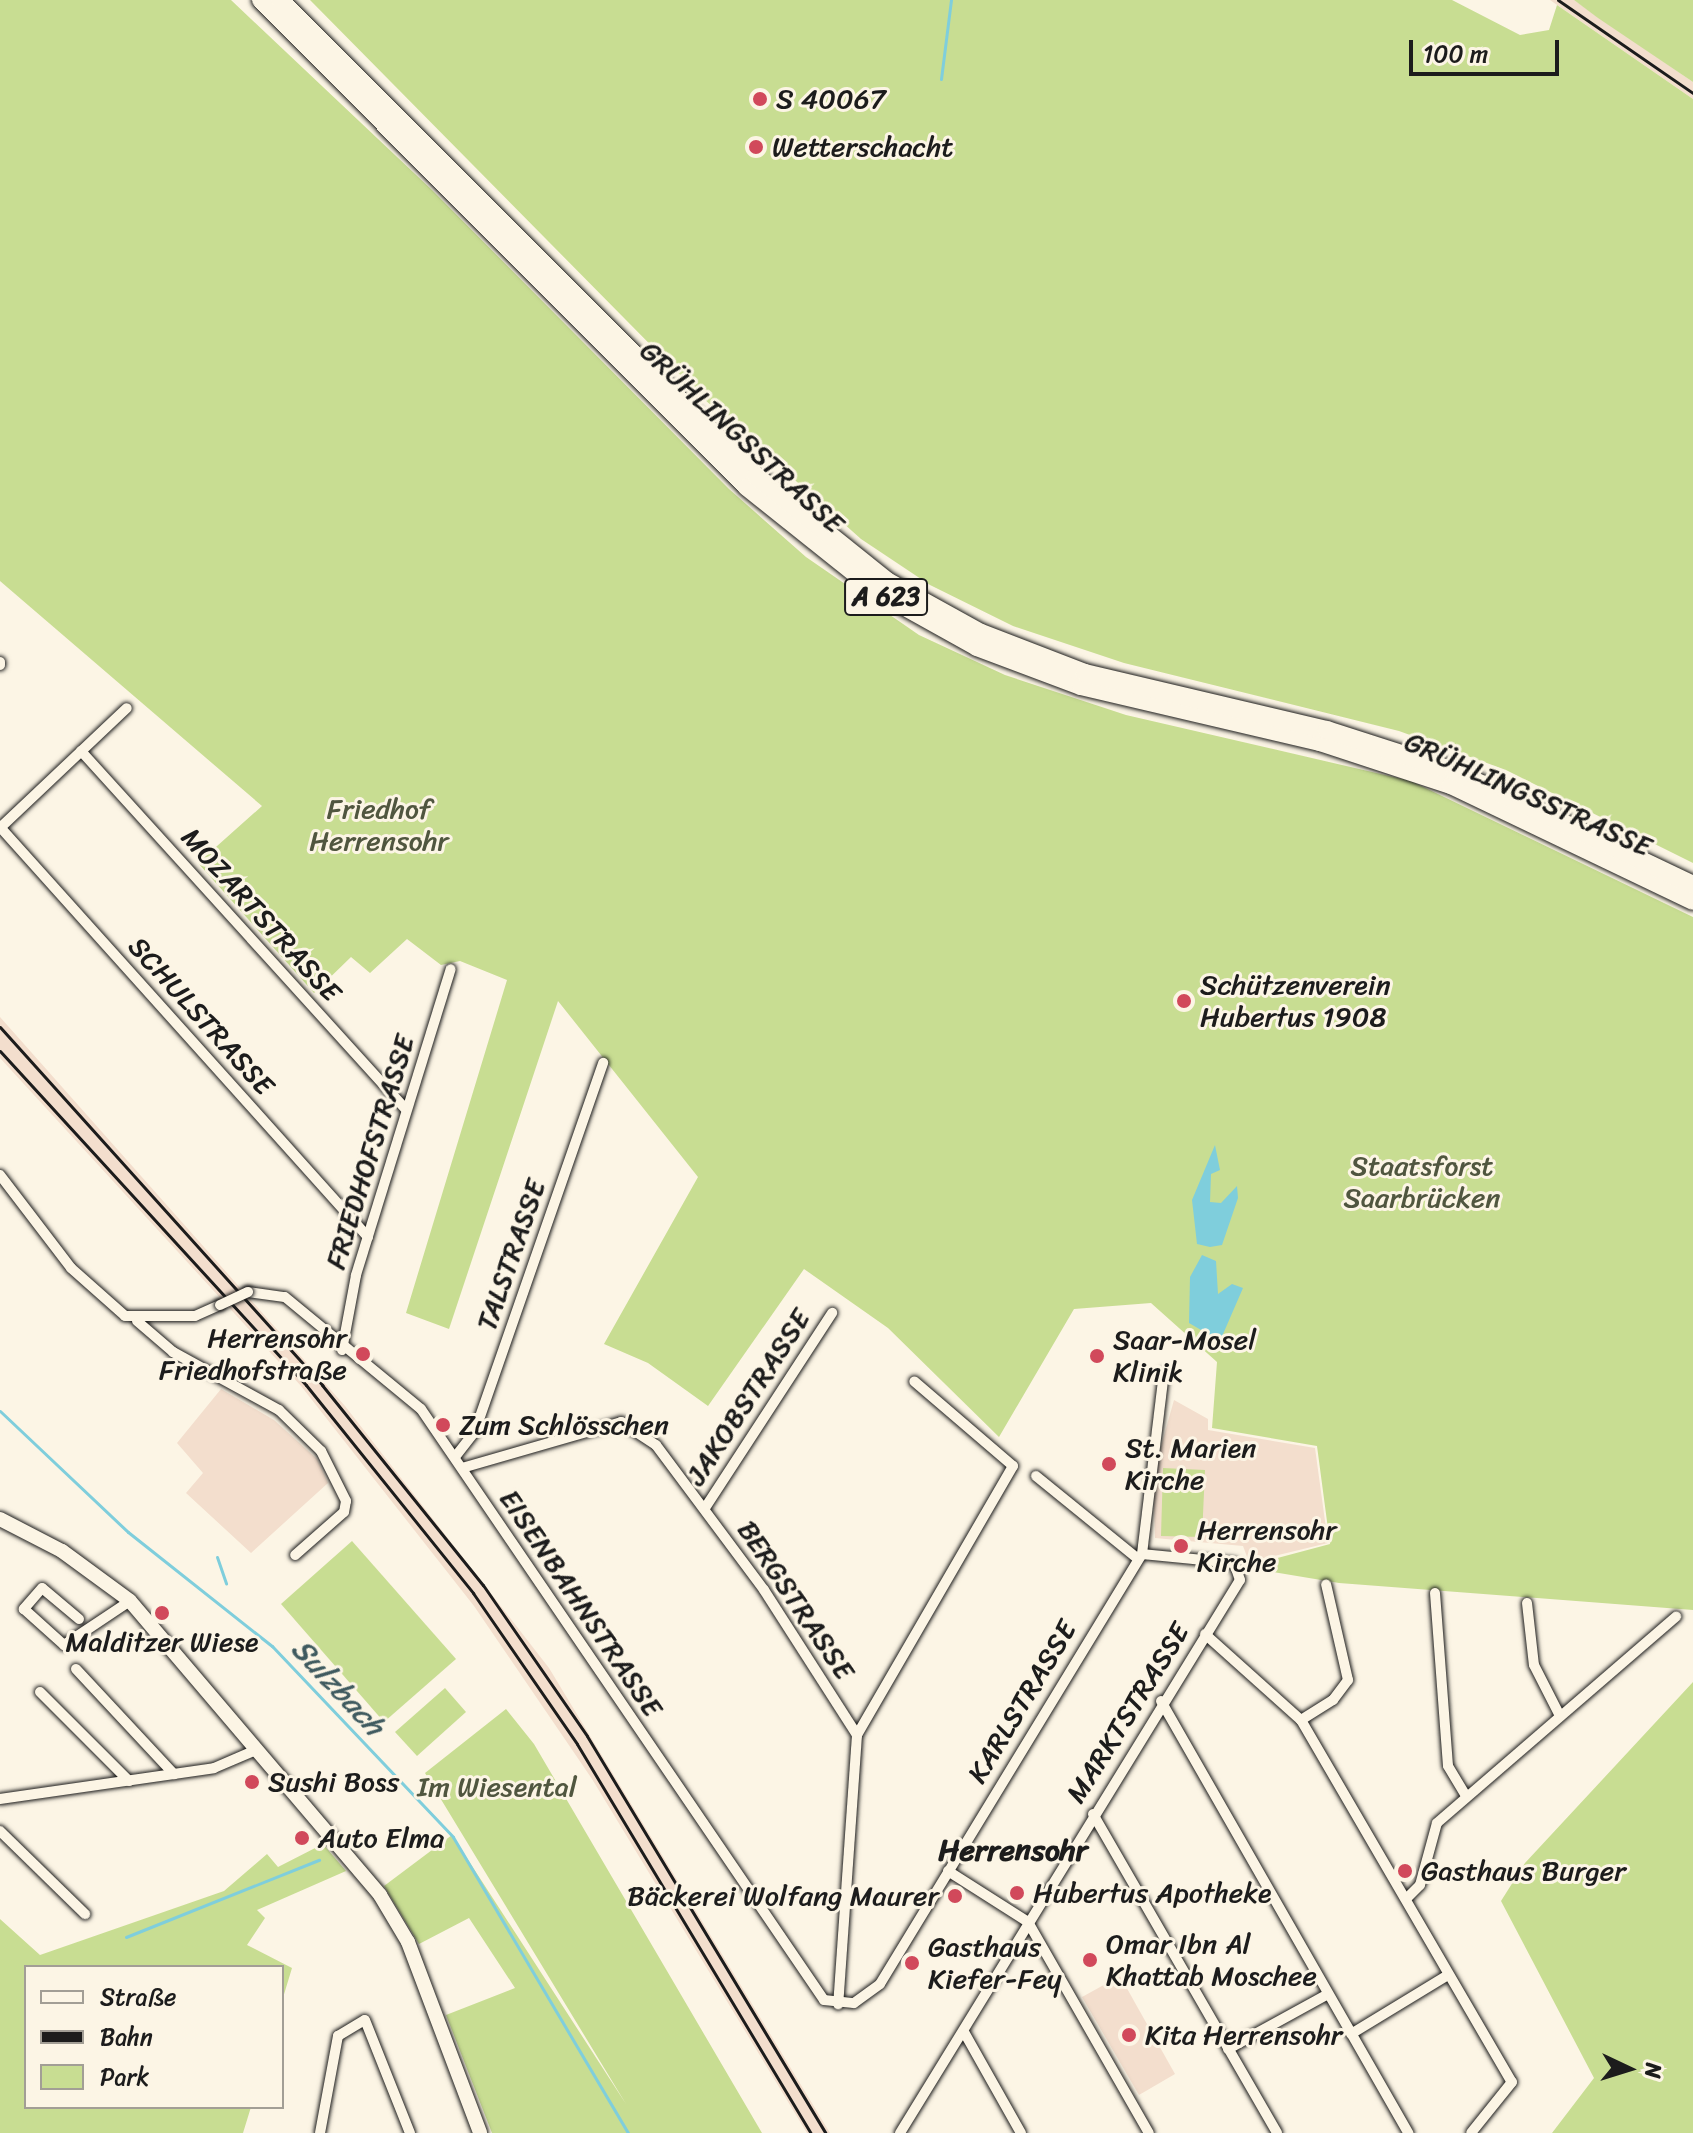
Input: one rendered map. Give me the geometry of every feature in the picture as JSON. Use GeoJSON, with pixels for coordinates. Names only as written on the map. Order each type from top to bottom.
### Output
{"type":"FeatureCollection","features":[{"type":"Feature","properties":{"kind":"highway","name":"GRÜHLINGSSTRASSE"},"geometry":{"type":"LineString","coordinates":[[261,0],[747,487],[880,593],[977,647],[1067,682],[1320,742],[1451,785],[1693,901]]}},
{"type":"Feature","properties":{"kind":"highway","name":"A 623"},"geometry":{"type":"LineString","coordinates":[[280,0],[756,476],[887,581],[981,633],[1085,673],[1327,730],[1454,771],[1693,885]]}},
{"type":"Feature","properties":{"kind":"main road"},"geometry":{"type":"LineString","coordinates":[[0,1519],[60,1549],[130,1601],[395,1918],[480,2133]]}},
{"type":"Feature","properties":{"kind":"street"},"geometry":{"type":"LineString","coordinates":[[1,827],[127,708]]}},
{"type":"Feature","properties":{"kind":"street","name":"MOZARTSTRASSE"},"geometry":{"type":"LineString","coordinates":[[81,751],[406,1109]]}},
{"type":"Feature","properties":{"kind":"street","name":"SCHULSTRASSE"},"geometry":{"type":"LineString","coordinates":[[1,827],[368,1237]]}},
{"type":"Feature","properties":{"kind":"street","name":"FRIEDHOFSTRASSE"},"geometry":{"type":"LineString","coordinates":[[342,1350],[368,1237],[451,969]]}},
{"type":"Feature","properties":{"kind":"street","name":"TALSTRASSE"},"geometry":{"type":"LineString","coordinates":[[455,1457],[475,1431],[603,1063]]}},
{"type":"Feature","properties":{"kind":"street"},"geometry":{"type":"LineString","coordinates":[[0,1175],[71,1268],[173,1352],[279,1410],[321,1451],[346,1501],[344,1512],[295,1555]]}},
{"type":"Feature","properties":{"kind":"street","name":"EISENBAHNSTRASSE"},"geometry":{"type":"LineString","coordinates":[[137,1321],[195,1316],[248,1292],[285,1297],[342,1350],[404,1390],[455,1457],[824,2000],[838,2004]]}},
{"type":"Feature","properties":{"kind":"street","name":"JAKOBSTRASSE"},"geometry":{"type":"LineString","coordinates":[[705,1508],[832,1313]]}},
{"type":"Feature","properties":{"kind":"street","name":"KARLSTRASSE"},"geometry":{"type":"LineString","coordinates":[[838,2004],[869,1998],[1139,1556],[1164,1373]]}},
{"type":"Feature","properties":{"kind":"street"},"geometry":{"type":"LineString","coordinates":[[838,2004],[857,1735],[1013,1466],[914,1381]]}},
{"type":"Feature","properties":{"kind":"street","name":"BERGSTRASSE"},"geometry":{"type":"LineString","coordinates":[[462,1468],[621,1422],[644,1431],[705,1508],[857,1735]]}},
{"type":"Feature","properties":{"kind":"street"},"geometry":{"type":"LineString","coordinates":[[1036,1476],[1139,1556]]}},
{"type":"Feature","properties":{"kind":"street","name":"MARKTSTRASSE"},"geometry":{"type":"LineString","coordinates":[[900,2133],[964,2032],[1161,1701],[1232,1598],[1241,1570],[1234,1563],[1139,1556]]}},
{"type":"Feature","properties":{"kind":"street"},"geometry":{"type":"LineString","coordinates":[[1301,1720],[1348,1680],[1326,1584]]}},
{"type":"Feature","properties":{"kind":"street"},"geometry":{"type":"LineString","coordinates":[[79,1619],[42,1588],[24,1609],[64,1645],[130,1601]]}},
{"type":"Feature","properties":{"kind":"street"},"geometry":{"type":"LineString","coordinates":[[1435,1593],[1448,1766],[1466,1796]]}},
{"type":"Feature","properties":{"kind":"street"},"geometry":{"type":"LineString","coordinates":[[1527,1603],[1534,1665],[1560,1716]]}},
{"type":"Feature","properties":{"kind":"street"},"geometry":{"type":"LineString","coordinates":[[1407,1898],[1420,1885],[1428,1836],[1466,1796],[1676,1617]]}},
{"type":"Feature","properties":{"kind":"street"},"geometry":{"type":"LineString","coordinates":[[1205,1634],[1301,1720],[1512,2082],[1471,2133]]}},
{"type":"Feature","properties":{"kind":"street"},"geometry":{"type":"LineString","coordinates":[[76,1669],[174,1774]]}},
{"type":"Feature","properties":{"kind":"street"},"geometry":{"type":"LineString","coordinates":[[40,1692],[129,1781]]}},
{"type":"Feature","properties":{"kind":"street"},"geometry":{"type":"LineString","coordinates":[[1161,1701],[1408,2133]]}},
{"type":"Feature","properties":{"kind":"street"},"geometry":{"type":"LineString","coordinates":[[0,1799],[229,1765],[256,1750]]}},
{"type":"Feature","properties":{"kind":"street"},"geometry":{"type":"LineString","coordinates":[[1093,1814],[1277,2133]]}},
{"type":"Feature","properties":{"kind":"street"},"geometry":{"type":"LineString","coordinates":[[0,1831],[85,1914]]}},
{"type":"Feature","properties":{"kind":"street"},"geometry":{"type":"LineString","coordinates":[[948,1871],[1028,1922],[1149,2133]]}},
{"type":"Feature","properties":{"kind":"street"},"geometry":{"type":"LineString","coordinates":[[1351,2034],[1448,1975]]}},
{"type":"Feature","properties":{"kind":"street"},"geometry":{"type":"LineString","coordinates":[[1228,2049],[1328,1994]]}},
{"type":"Feature","properties":{"kind":"street"},"geometry":{"type":"LineString","coordinates":[[320,2133],[338,2036],[358,2021],[369,2025],[410,2133]]}},
{"type":"Feature","properties":{"kind":"street"},"geometry":{"type":"LineString","coordinates":[[964,2032],[1021,2133]]}},
{"type":"Feature","properties":{"kind":"shaded area"},"geometry":{"type":"Polygon","coordinates":[[[1550,0],[1574,0],[1693,82],[1693,99],[1550,0]]]}},
{"type":"Feature","properties":{"kind":"shaded area"},"geometry":{"type":"Polygon","coordinates":[[[0,1017],[345,1406],[549,1668],[830,2133],[807,2133],[592,1779],[474,1606],[301,1386],[0,1058],[0,1017]]]}},
{"type":"Feature","properties":{"kind":"shaded area"},"geometry":{"type":"Polygon","coordinates":[[[221,1389],[274,1420],[317,1459],[328,1483],[251,1553],[186,1493],[203,1473],[177,1443],[221,1389]]]}},
{"type":"Feature","properties":{"kind":"shaded area"},"geometry":{"type":"Polygon","coordinates":[[[1174,1400],[1208,1419],[1208,1430],[1315,1448],[1328,1543],[1249,1562],[1243,1546],[1155,1538],[1153,1475],[1174,1400]]]}},
{"type":"Feature","properties":{"kind":"shaded area","name":"Kita Herrensohr"},"geometry":{"type":"Polygon","coordinates":[[[1120,1976],[1175,2074],[1139,2095],[1082,1997],[1120,1976]]]}},
{"type":"Feature","properties":{"kind":"green space","name":"Staatsforst Saarbrücken"},"geometry":{"type":"Polygon","coordinates":[[[0,0],[231,0],[432,190],[729,489],[806,557],[919,635],[1005,675],[1126,715],[1411,781],[1693,917],[1693,1610],[1339,1583],[1244,1567],[1330,1544],[1317,1446],[1212,1428],[1217,1362],[1151,1303],[1074,1309],[999,1437],[888,1328],[804,1269],[708,1406],[648,1363],[604,1344],[698,1177],[558,1001],[449,1329],[406,1313],[507,980],[460,961],[441,965],[407,939],[370,973],[351,957],[314,993],[198,863],[262,806],[0,581],[0,0]]]}},
{"type":"Feature","properties":{"kind":"green space"},"geometry":{"type":"Polygon","coordinates":[[[310,0],[1452,0],[1520,35],[1549,30],[1557,5],[1693,99],[1693,863],[1506,770],[1399,731],[1124,663],[1013,626],[930,585],[861,539],[704,399],[310,0]]]}},
{"type":"Feature","properties":{"kind":"green space"},"geometry":{"type":"Polygon","coordinates":[[[1574,0],[1693,0],[1693,82],[1598,18],[1574,0]]]}},
{"type":"Feature","properties":{"kind":"green space"},"geometry":{"type":"Polygon","coordinates":[[[1163,1468],[1205,1470],[1202,1537],[1161,1536],[1163,1468]]]}},
{"type":"Feature","properties":{"kind":"green space"},"geometry":{"type":"Polygon","coordinates":[[[352,1541],[456,1659],[384,1722],[281,1604],[352,1541]]]}},
{"type":"Feature","properties":{"kind":"green space"},"geometry":{"type":"Polygon","coordinates":[[[1693,1682],[1693,2133],[1552,2133],[1594,2078],[1501,1901],[1525,1863],[1693,1682]]]}},
{"type":"Feature","properties":{"kind":"green space"},"geometry":{"type":"Polygon","coordinates":[[[445,1688],[466,1712],[417,1756],[395,1732],[445,1688]]]}},
{"type":"Feature","properties":{"kind":"green space","name":"Im Wiesental"},"geometry":{"type":"Polygon","coordinates":[[[506,1709],[534,1744],[762,2133],[492,2133],[446,2015],[515,1988],[469,1918],[419,1944],[384,1886],[452,1835],[626,2104],[425,1773],[506,1709]]]}},
{"type":"Feature","properties":{"kind":"green space"},"geometry":{"type":"Polygon","coordinates":[[[323,1844],[346,1871],[257,1910],[265,1918],[247,1945],[292,1968],[284,1994],[284,1965],[24,1965],[24,2109],[250,2109],[243,2133],[0,2133],[0,1919],[40,1955],[224,1891],[267,1854],[278,1867],[323,1844]]]}},
{"type":"Feature","properties":{"kind":"water"},"geometry":{"type":"Polygon","coordinates":[[[1215,1145],[1220,1170],[1211,1174],[1210,1202],[1221,1203],[1237,1186],[1238,1198],[1222,1245],[1210,1247],[1197,1244],[1192,1200],[1215,1145]]]}},
{"type":"Feature","properties":{"kind":"water"},"geometry":{"type":"Polygon","coordinates":[[[1202,1255],[1216,1261],[1218,1294],[1232,1284],[1243,1288],[1220,1341],[1189,1323],[1190,1277],[1202,1255]]]}},
{"type":"Feature","properties":{"kind":"waterway"},"geometry":{"type":"LineString","coordinates":[[941,79],[951,0]]}},
{"type":"Feature","properties":{"kind":"waterway","name":"Sulzbach"},"geometry":{"type":"LineString","coordinates":[[0,1411],[128,1532],[272,1646],[453,1837],[628,2133]]}},
{"type":"Feature","properties":{"kind":"waterway"},"geometry":{"type":"LineString","coordinates":[[217,1557],[226,1583]]}},
{"type":"Feature","properties":{"kind":"waterway"},"geometry":{"type":"LineString","coordinates":[[126,1937],[319,1860]]}},
{"type":"Feature","properties":{"kind":"railway"},"geometry":{"type":"LineString","coordinates":[[1558,0],[1693,93]]}},
{"type":"Feature","properties":{"kind":"railway"},"geometry":{"type":"LineString","coordinates":[[0,1027],[322,1385],[483,1585],[587,1736],[826,2133]]}},
{"type":"Feature","properties":{"kind":"railway"},"geometry":{"type":"LineString","coordinates":[[0,1051],[306,1385],[473,1593],[577,1744],[811,2133]]}},
{"type":"Feature","properties":{"kind":"place","name":"S 40067"},"geometry":{"type":"Point","coordinates":[760,99]}},
{"type":"Feature","properties":{"kind":"place","name":"Wetterschacht"},"geometry":{"type":"Point","coordinates":[756,147]}},
{"type":"Feature","properties":{"kind":"place","name":"Schützenverein Hubertus 1908"},"geometry":{"type":"Point","coordinates":[1184,1001]}},
{"type":"Feature","properties":{"kind":"place","name":"Herrensohr Friedhofstraße"},"geometry":{"type":"Point","coordinates":[363,1354]}},
{"type":"Feature","properties":{"kind":"place","name":"Saar-Mosel Klinik"},"geometry":{"type":"Point","coordinates":[1097,1356]}},
{"type":"Feature","properties":{"kind":"place","name":"Zum Schlösschen"},"geometry":{"type":"Point","coordinates":[443,1425]}},
{"type":"Feature","properties":{"kind":"place","name":"St. Marien Kirche"},"geometry":{"type":"Point","coordinates":[1109,1464]}},
{"type":"Feature","properties":{"kind":"place","name":"Herrensohr Kirche"},"geometry":{"type":"Point","coordinates":[1181,1546]}},
{"type":"Feature","properties":{"kind":"place","name":"Malditzer Wiese"},"geometry":{"type":"Point","coordinates":[162,1613]}},
{"type":"Feature","properties":{"kind":"place","name":"Sushi Boss"},"geometry":{"type":"Point","coordinates":[252,1782]}},
{"type":"Feature","properties":{"kind":"place","name":"Auto Elma"},"geometry":{"type":"Point","coordinates":[302,1838]}},
{"type":"Feature","properties":{"kind":"place","name":"Gasthaus Burger"},"geometry":{"type":"Point","coordinates":[1405,1871]}},
{"type":"Feature","properties":{"kind":"place","name":"Hubertus Apotheke"},"geometry":{"type":"Point","coordinates":[1017,1893]}},
{"type":"Feature","properties":{"kind":"place","name":"Bäckerei Wolfang Maurer"},"geometry":{"type":"Point","coordinates":[955,1896]}},
{"type":"Feature","properties":{"kind":"place","name":"Omar Ibn Al Khattab Moschee"},"geometry":{"type":"Point","coordinates":[1090,1960]}},
{"type":"Feature","properties":{"kind":"place","name":"Gasthaus Kiefer-Fey"},"geometry":{"type":"Point","coordinates":[912,1963]}},
{"type":"Feature","properties":{"kind":"place","name":"Kita Herrensohr"},"geometry":{"type":"Point","coordinates":[1129,2035]}},
{"type":"Feature","properties":{"kind":"district","name":"Herrensohr"},"geometry":{"type":"Point","coordinates":[1013,1850]}},
{"type":"Feature","properties":{"kind":"park label","name":"Friedhof Herrensohr"},"geometry":{"type":"Point","coordinates":[379,825]}}]}
